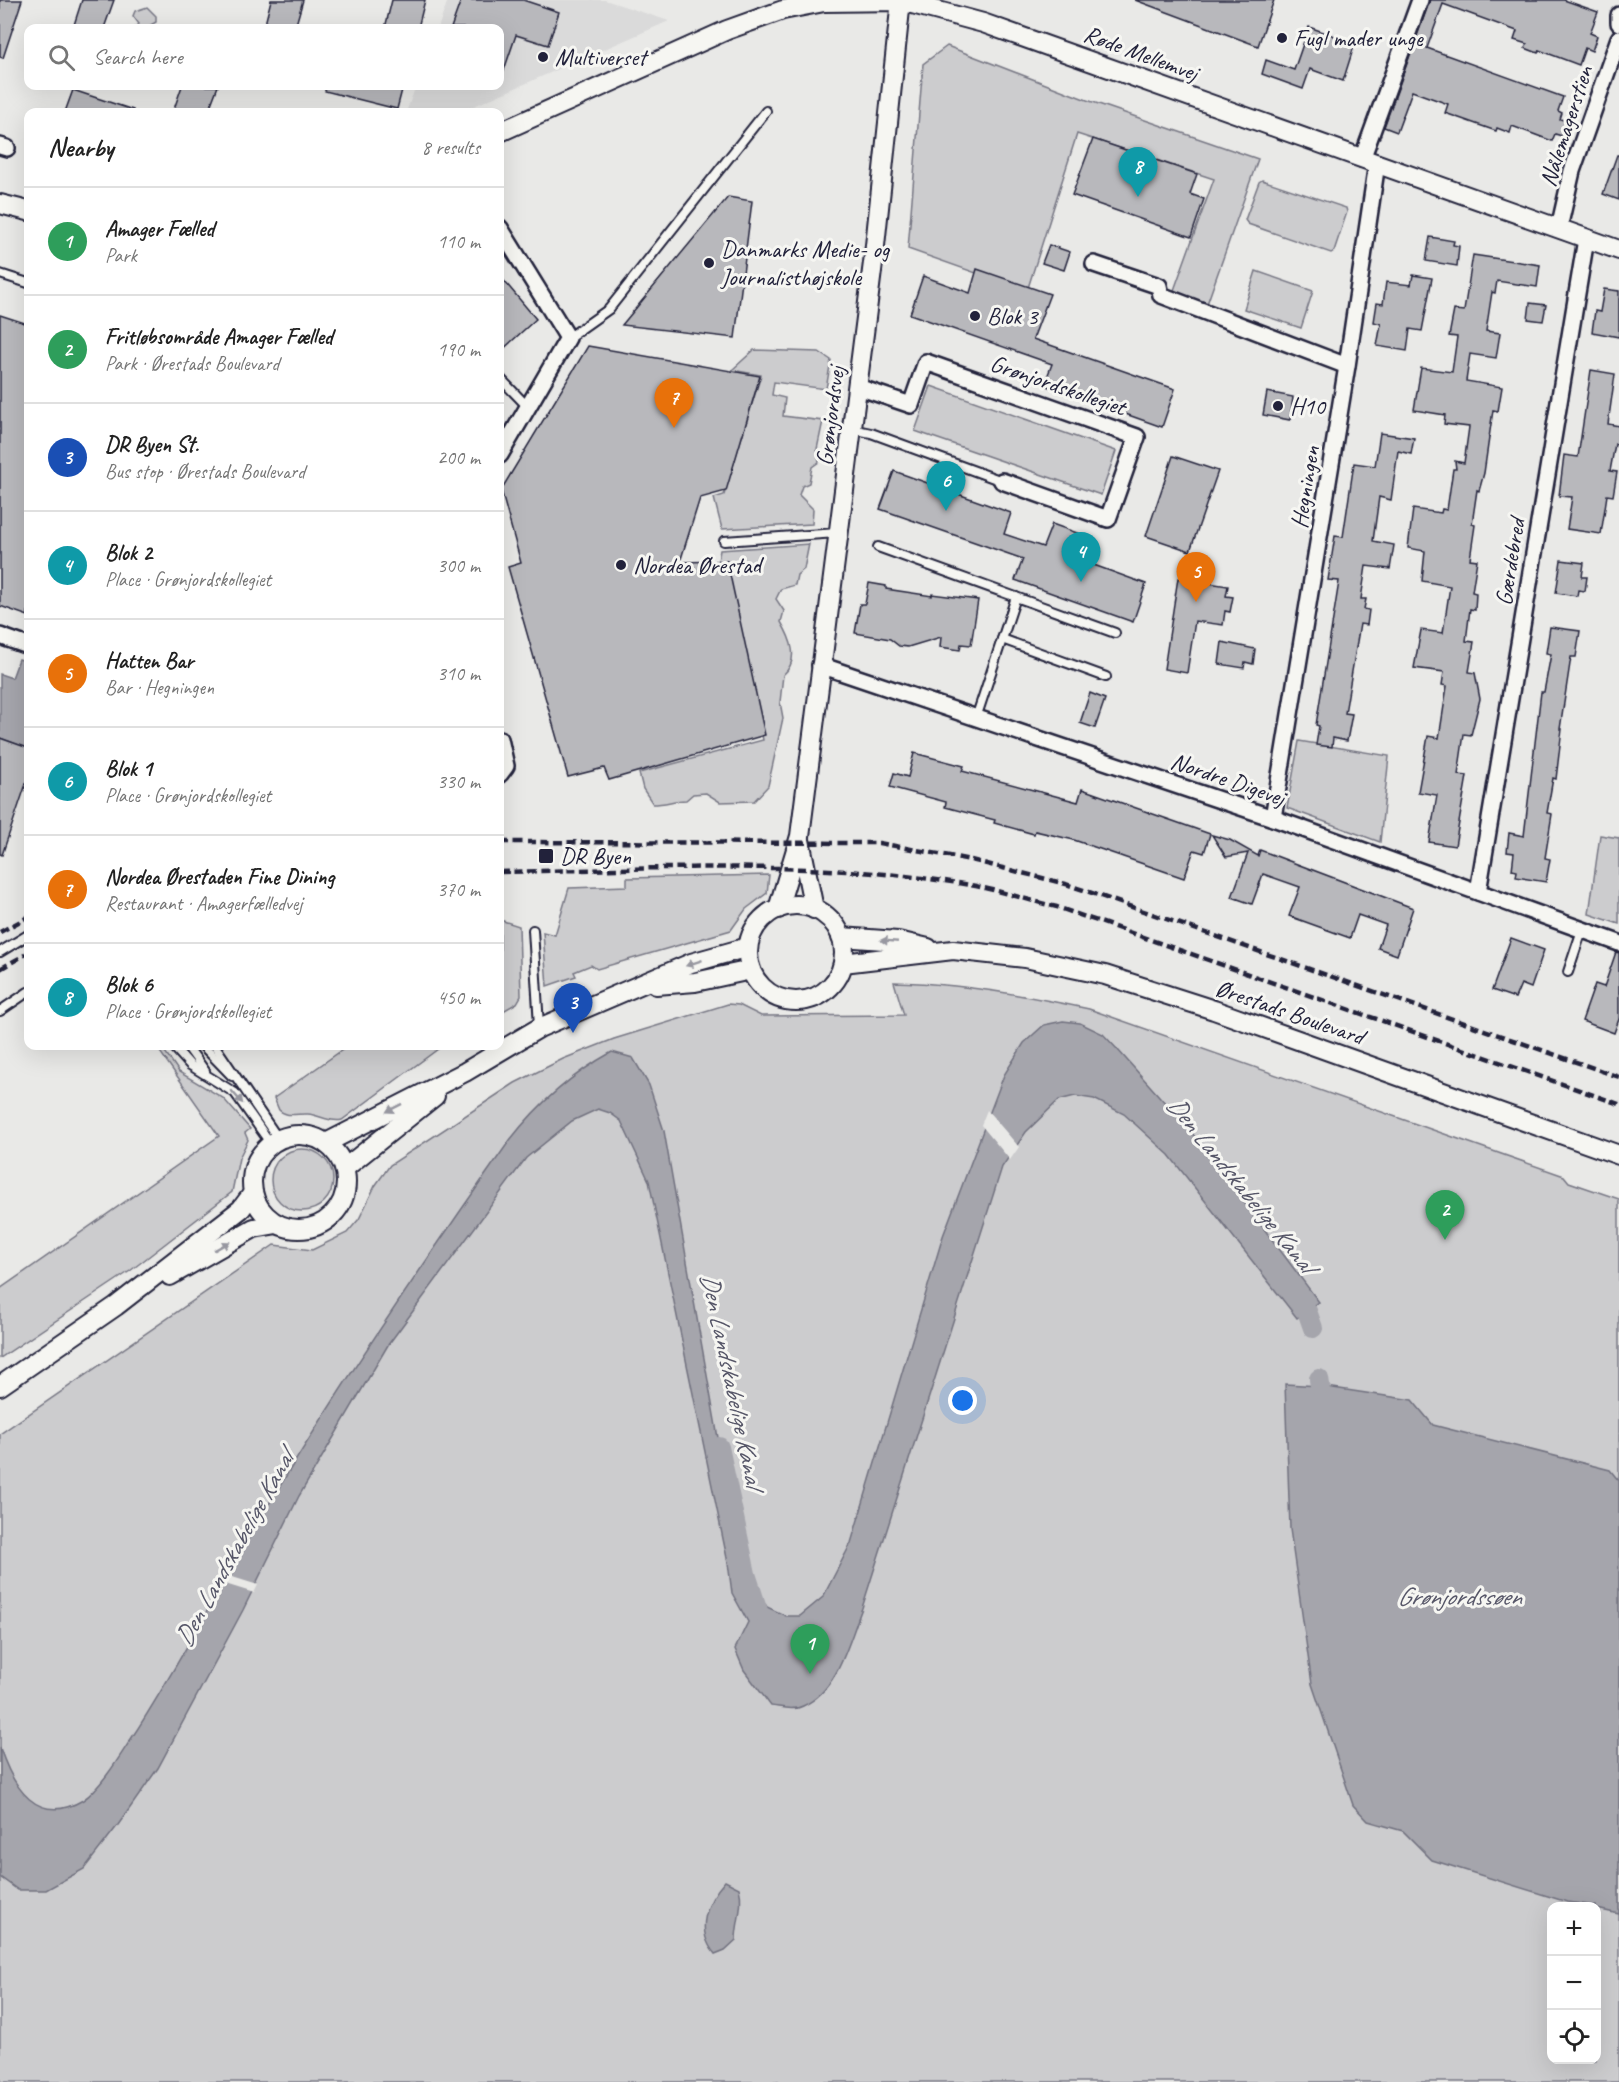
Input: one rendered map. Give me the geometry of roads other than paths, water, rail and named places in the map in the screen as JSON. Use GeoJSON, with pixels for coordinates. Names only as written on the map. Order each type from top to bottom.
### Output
{"type":"FeatureCollection","features":[{"type":"Feature","properties":{"kind":"street"},"geometry":{"type":"LineString","coordinates":[[1370,161],[1419,0]]}},
{"type":"Feature","properties":{"kind":"street","name":"Røde Mellemvej"},"geometry":{"type":"LineString","coordinates":[[504,130],[727,30],[783,10],[824,2],[901,1],[984,23],[1619,250]]}},
{"type":"Feature","properties":{"kind":"street","name":"Grønjordsvej"},"geometry":{"type":"LineString","coordinates":[[778,909],[800,836],[820,665],[858,387],[901,1]]}},
{"type":"Feature","properties":{"kind":"street"},"geometry":{"type":"LineString","coordinates":[[1619,15],[1619,23]]}},
{"type":"Feature","properties":{"kind":"street","name":"Nålemagerstien"},"geometry":{"type":"LineString","coordinates":[[1559,228],[1572,171],[1619,38]]}},
{"type":"Feature","properties":{"kind":"street","name":"Hegningen"},"geometry":{"type":"LineString","coordinates":[[1273,818],[1347,366],[1370,161]]}},
{"type":"Feature","properties":{"kind":"street"},"geometry":{"type":"LineString","coordinates":[[0,204],[24,210]]}},
{"type":"Feature","properties":{"kind":"street"},"geometry":{"type":"LineString","coordinates":[[504,234],[568,338],[527,406],[504,438]]}},
{"type":"Feature","properties":{"kind":"street","name":"Gærdebred"},"geometry":{"type":"LineString","coordinates":[[1478,892],[1586,239]]}},
{"type":"Feature","properties":{"kind":"street"},"geometry":{"type":"LineString","coordinates":[[1094,264],[1158,286],[1161,295],[1347,366]]}},
{"type":"Feature","properties":{"kind":"street","name":"Grønjordskollegiet"},"geometry":{"type":"LineString","coordinates":[[858,387],[911,405],[926,362],[1137,437],[1108,519],[1002,481]]}},
{"type":"Feature","properties":{"kind":"street"},"geometry":{"type":"LineString","coordinates":[[0,636],[24,644]]}},
{"type":"Feature","properties":{"kind":"street","name":"Nordre Digevej"},"geometry":{"type":"LineString","coordinates":[[820,665],[1273,818],[1619,943]]}},
{"type":"Feature","properties":{"kind":"street","name":"Grønjordsvej"},"geometry":{"type":"LineString","coordinates":[[800,836],[814,909]]}},
{"type":"Feature","properties":{"kind":"street"},"geometry":{"type":"LineString","coordinates":[[790,906],[814,909],[826,916],[841,937],[843,963],[839,974],[828,989],[812,999],[788,1001],[765,990],[751,970],[748,947],[758,924],[778,909],[790,906]]}},
{"type":"Feature","properties":{"kind":"street","name":"Ørestads Boulevard"},"geometry":{"type":"LineString","coordinates":[[841,937],[898,941],[937,950],[1025,958],[1105,975],[1214,1010],[1619,1155]]}},
{"type":"Feature","properties":{"kind":"street"},"geometry":{"type":"LineString","coordinates":[[504,1049],[539,1028],[600,1000],[642,986],[691,963],[748,947]]}},
{"type":"Feature","properties":{"kind":"street","name":"Ørestads Boulevard"},"geometry":{"type":"LineString","coordinates":[[843,963],[937,950]]}},
{"type":"Feature","properties":{"kind":"street"},"geometry":{"type":"LineString","coordinates":[[642,986],[695,982],[751,970]]}},
{"type":"Feature","properties":{"kind":"street"},"geometry":{"type":"LineString","coordinates":[[326,1143],[465,1072],[502,1050]]}},
{"type":"Feature","properties":{"kind":"street"},"geometry":{"type":"LineString","coordinates":[[345,1168],[465,1072]]}},
{"type":"Feature","properties":{"kind":"street"},"geometry":{"type":"LineString","coordinates":[[0,1386],[116,1306],[241,1209],[253,1193],[255,1166],[275,1142],[298,1135],[313,1137],[326,1143],[338,1154],[345,1168],[347,1184],[344,1200],[335,1214],[323,1224],[308,1229],[292,1229],[277,1224],[266,1216],[253,1193]]}},
{"type":"Feature","properties":{"kind":"street"},"geometry":{"type":"LineString","coordinates":[[116,1306],[254,1228],[277,1224]]}},
{"type":"Feature","properties":{"kind":"lane"},"geometry":{"type":"LineString","coordinates":[[568,338],[609,309],[766,111]]}},
{"type":"Feature","properties":{"kind":"lane"},"geometry":{"type":"LineString","coordinates":[[0,274],[24,282]]}},
{"type":"Feature","properties":{"kind":"lane"},"geometry":{"type":"LineString","coordinates":[[504,382],[527,406]]}},
{"type":"Feature","properties":{"kind":"lane","name":"Grønjordskollegiet"},"geometry":{"type":"LineString","coordinates":[[852,429],[871,433],[1002,481]]}},
{"type":"Feature","properties":{"kind":"lane"},"geometry":{"type":"LineString","coordinates":[[724,541],[839,533]]}},
{"type":"Feature","properties":{"kind":"lane"},"geometry":{"type":"LineString","coordinates":[[878,546],[1115,633]]}},
{"type":"Feature","properties":{"kind":"lane"},"geometry":{"type":"LineString","coordinates":[[976,718],[1016,597]]}},
{"type":"Feature","properties":{"kind":"lane"},"geometry":{"type":"LineString","coordinates":[[1002,639],[1106,677]]}},
{"type":"Feature","properties":{"kind":"lane"},"geometry":{"type":"LineString","coordinates":[[533,930],[539,1028]]}},
{"type":"Feature","properties":{"kind":"lane"},"geometry":{"type":"LineString","coordinates":[[1568,972],[1582,930]]}},
{"type":"Feature","properties":{"kind":"lane"},"geometry":{"type":"LineString","coordinates":[[0,952],[24,937]]}},
{"type":"Feature","properties":{"kind":"lane"},"geometry":{"type":"LineString","coordinates":[[0,1011],[24,995]]}},
{"type":"Feature","properties":{"kind":"lane"},"geometry":{"type":"LineString","coordinates":[[177,1050],[190,1065],[236,1093],[275,1142]]}},
{"type":"Feature","properties":{"kind":"lane"},"geometry":{"type":"LineString","coordinates":[[191,1050],[207,1074]]}},
{"type":"Feature","properties":{"kind":"lane"},"geometry":{"type":"LineString","coordinates":[[206,1050],[239,1083]]}},
{"type":"Feature","properties":{"kind":"lane"},"geometry":{"type":"LineString","coordinates":[[218,1050],[275,1142]]}},
{"type":"Feature","properties":{"kind":"water"},"geometry":{"type":"Polygon","coordinates":[[[19,659],[24,661],[24,747],[0,738],[0,674],[12,678],[19,659]]]}},
{"type":"Feature","properties":{"kind":"water"},"geometry":{"type":"Polygon","coordinates":[[[1063,1021],[1080,1023],[1103,1034],[1118,1050],[1192,1133],[1319,1302],[1297,1318],[1169,1155],[1124,1114],[1094,1099],[1075,1096],[1059,1100],[1026,1132],[1002,1167],[862,1608],[841,1664],[834,1677],[815,1699],[796,1708],[771,1706],[744,1670],[735,1649],[748,1622],[732,1593],[728,1563],[649,1181],[621,1121],[610,1113],[598,1109],[572,1121],[526,1158],[388,1345],[299,1496],[243,1610],[158,1768],[84,1869],[46,1890],[18,1890],[0,1877],[0,1748],[5,1763],[20,1789],[40,1806],[52,1809],[67,1807],[83,1800],[96,1788],[149,1710],[251,1533],[326,1411],[510,1140],[544,1102],[583,1070],[612,1052],[633,1058],[649,1085],[664,1131],[730,1506],[746,1574],[767,1607],[786,1616],[800,1616],[823,1597],[851,1543],[943,1236],[1004,1075],[1024,1043],[1044,1025],[1063,1021]]]}},
{"type":"Feature","properties":{"kind":"water","name":"Grønjordssøen"},"geometry":{"type":"Polygon","coordinates":[[[1285,1384],[1320,1386],[1412,1400],[1433,1425],[1610,1470],[1619,1481],[1619,1914],[1601,1910],[1601,1902],[1567,1902],[1432,1860],[1403,1831],[1368,1821],[1353,1805],[1312,1684],[1290,1529],[1285,1384]]]}},
{"type":"Feature","properties":{"kind":"water"},"geometry":{"type":"Polygon","coordinates":[[[725,1881],[739,1888],[740,1908],[736,1940],[725,1950],[715,1954],[705,1936],[705,1917],[718,1889],[725,1881]]]}},
{"type":"Feature","properties":{"kind":"waterway","name":"Den Landskabelige Kanal"},"geometry":{"type":"LineString","coordinates":[[1291,1289],[1307,1311],[1313,1328]]}},
{"type":"Feature","properties":{"kind":"waterway","name":"Den Landskabelige Kanal"},"geometry":{"type":"LineString","coordinates":[[1319,1379],[1320,1386]]}},
{"type":"Feature","properties":{"kind":"waterway","name":"Den Landskabelige Kanal"},"geometry":{"type":"LineString","coordinates":[[719,1447],[746,1574],[758,1611]]}},
{"type":"Feature","properties":{"kind":"railway"},"geometry":{"type":"LineString","coordinates":[[504,842],[879,843],[971,860],[1066,884],[1619,1077]]}},
{"type":"Feature","properties":{"kind":"railway"},"geometry":{"type":"LineString","coordinates":[[504,872],[791,868],[906,876],[976,886],[1057,907],[1619,1104]]}},
{"type":"Feature","properties":{"kind":"railway"},"geometry":{"type":"LineString","coordinates":[[0,932],[24,919]]}},
{"type":"Feature","properties":{"kind":"railway"},"geometry":{"type":"LineString","coordinates":[[0,969],[24,955]]}},
{"type":"Feature","properties":{"kind":"place","name":"Fugl mader unge"},"geometry":{"type":"Point","coordinates":[1282,38]}},
{"type":"Feature","properties":{"kind":"place","name":"Multiverset"},"geometry":{"type":"Point","coordinates":[543,57]}},
{"type":"Feature","properties":{"kind":"place","name":"Blok 6"},"geometry":{"type":"Point","coordinates":[1138,197]}},
{"type":"Feature","properties":{"kind":"place","name":"Danmarks Medie- og Journalisthøjskole"},"geometry":{"type":"Point","coordinates":[709,263]}},
{"type":"Feature","properties":{"kind":"place","name":"Blok 3"},"geometry":{"type":"Point","coordinates":[975,316]}},
{"type":"Feature","properties":{"kind":"place","name":"H10"},"geometry":{"type":"Point","coordinates":[1278,406]}},
{"type":"Feature","properties":{"kind":"place","name":"Nordea Ørestaden Fine Dining"},"geometry":{"type":"Point","coordinates":[674,428]}},
{"type":"Feature","properties":{"kind":"place","name":"Blok 1"},"geometry":{"type":"Point","coordinates":[946,511]}},
{"type":"Feature","properties":{"kind":"place","name":"Nordea Ørestad"},"geometry":{"type":"Point","coordinates":[621,565]}},
{"type":"Feature","properties":{"kind":"place","name":"Blok 2"},"geometry":{"type":"Point","coordinates":[1081,582]}},
{"type":"Feature","properties":{"kind":"place","name":"Hatten Bar"},"geometry":{"type":"Point","coordinates":[1196,602]}},
{"type":"Feature","properties":{"kind":"place","name":"DR Byen"},"geometry":{"type":"Point","coordinates":[546,856]}},
{"type":"Feature","properties":{"kind":"place","name":"DR Byen St."},"geometry":{"type":"Point","coordinates":[573,1033]}},
{"type":"Feature","properties":{"kind":"place","name":"Fritløbsområde Amager Fælled"},"geometry":{"type":"Point","coordinates":[1445,1240]}},
{"type":"Feature","properties":{"kind":"place","name":"Amager Fælled"},"geometry":{"type":"Point","coordinates":[810,1674]}}]}
